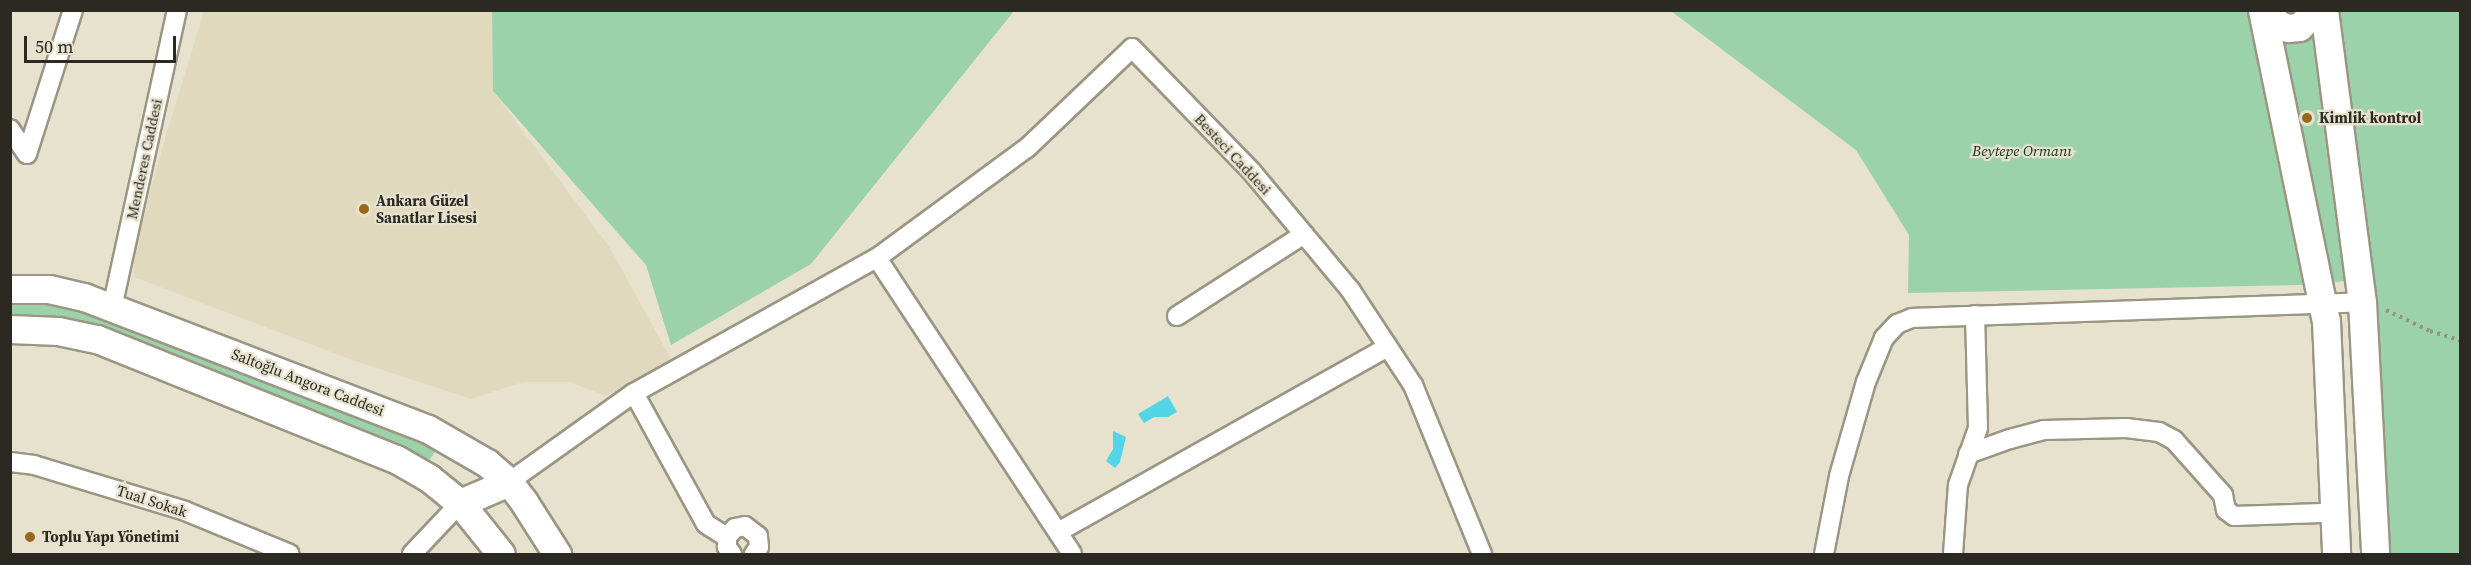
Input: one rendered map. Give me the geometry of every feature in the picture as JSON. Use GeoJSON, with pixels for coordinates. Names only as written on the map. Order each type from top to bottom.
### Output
{"type":"FeatureCollection","features":[{"type":"Feature","properties":{"kind":"street"},"geometry":{"type":"LineString","coordinates":[[10,129],[27,154],[73,10]]}},
{"type":"Feature","properties":{"kind":"street","name":"Menderes Caddesi"},"geometry":{"type":"LineString","coordinates":[[112,308],[177,10]]}},
{"type":"Feature","properties":{"kind":"street"},"geometry":{"type":"LineString","coordinates":[[2262,10],[2326,321],[2336,555]]}},
{"type":"Feature","properties":{"kind":"street"},"geometry":{"type":"LineString","coordinates":[[2268,10],[2277,24],[2288,28],[2299,27],[2307,19],[2311,10]]}},
{"type":"Feature","properties":{"kind":"street"},"geometry":{"type":"LineString","coordinates":[[2324,10],[2362,302],[2375,555]]}},
{"type":"Feature","properties":{"kind":"street","name":"Besteci Caddesi"},"geometry":{"type":"LineString","coordinates":[[877,258],[1027,148],[1132,48],[1252,172],[1351,291],[1413,385],[1482,555]]}},
{"type":"Feature","properties":{"kind":"street"},"geometry":{"type":"LineString","coordinates":[[1177,316],[1304,234]]}},
{"type":"Feature","properties":{"kind":"street"},"geometry":{"type":"LineString","coordinates":[[412,555],[460,503],[509,482],[634,393],[877,258],[1072,555]]}},
{"type":"Feature","properties":{"kind":"street","name":"Saltoğlu Angora Caddesi"},"geometry":{"type":"LineString","coordinates":[[10,289],[49,290],[84,297],[428,429],[487,463],[509,482],[525,502],[557,555]]}},
{"type":"Feature","properties":{"kind":"street"},"geometry":{"type":"LineString","coordinates":[[1824,555],[1839,476],[1866,382],[1884,338],[1897,324],[1912,318],[1974,315],[2362,302]]}},
{"type":"Feature","properties":{"kind":"street"},"geometry":{"type":"LineString","coordinates":[[1953,555],[1958,485],[1978,428],[1974,315]]}},
{"type":"Feature","properties":{"kind":"street"},"geometry":{"type":"LineString","coordinates":[[10,329],[58,331],[117,346],[396,459],[429,478],[460,503],[501,555]]}},
{"type":"Feature","properties":{"kind":"street"},"geometry":{"type":"LineString","coordinates":[[1058,532],[1388,347]]}},
{"type":"Feature","properties":{"kind":"street"},"geometry":{"type":"LineString","coordinates":[[634,393],[706,524],[730,546],[740,526],[751,528],[760,542],[754,555]]}},
{"type":"Feature","properties":{"kind":"street"},"geometry":{"type":"LineString","coordinates":[[1968,454],[2044,430],[2126,428],[2159,432],[2174,440],[2223,495],[2226,510],[2234,516],[2322,513]]}},
{"type":"Feature","properties":{"kind":"street","name":"Tual Sokak"},"geometry":{"type":"LineString","coordinates":[[10,462],[34,465],[185,511],[290,555]]}},
{"type":"Feature","properties":{"kind":"path"},"geometry":{"type":"LineString","coordinates":[[2362,302],[2460,340]]}},
{"type":"Feature","properties":{"kind":"shaded area","name":"Ankara Güzel Sanatlar Lisesi"},"geometry":{"type":"Polygon","coordinates":[[[204,11],[492,11],[493,91],[610,248],[672,361],[605,396],[571,382],[523,382],[471,399],[352,360],[134,277],[133,257],[162,149],[204,11]]]}},
{"type":"Feature","properties":{"kind":"green space"},"geometry":{"type":"Polygon","coordinates":[[[492,10],[1014,11],[811,264],[671,345],[646,265],[493,91],[492,10]]]}},
{"type":"Feature","properties":{"kind":"green space","name":"Beytepe Ormanı"},"geometry":{"type":"Polygon","coordinates":[[[1671,11],[2460,11],[2460,554],[2385,554],[2372,279],[2298,285],[1908,293],[1909,235],[1856,150],[1671,11]]]}},
{"type":"Feature","properties":{"kind":"green space"},"geometry":{"type":"Polygon","coordinates":[[[11,300],[58,300],[386,424],[432,446],[435,452],[430,459],[425,459],[378,438],[75,322],[45,316],[11,318],[11,300]]]}},
{"type":"Feature","properties":{"kind":"water"},"geometry":{"type":"Polygon","coordinates":[[[1168,396],[1177,412],[1168,417],[1154,417],[1144,423],[1138,414],[1168,396]]]}},
{"type":"Feature","properties":{"kind":"water"},"geometry":{"type":"Polygon","coordinates":[[[1113,431],[1126,437],[1120,462],[1115,468],[1106,461],[1113,449],[1113,431]]]}},
{"type":"Feature","properties":{"kind":"place","name":"Kimlik kontrol"},"geometry":{"type":"Point","coordinates":[2307,118]}},
{"type":"Feature","properties":{"kind":"place","name":"Ankara Güzel Sanatlar Lisesi"},"geometry":{"type":"Point","coordinates":[364,209]}},
{"type":"Feature","properties":{"kind":"place","name":"Toplu Yapı Yönetimi"},"geometry":{"type":"Point","coordinates":[30,537]}}]}
